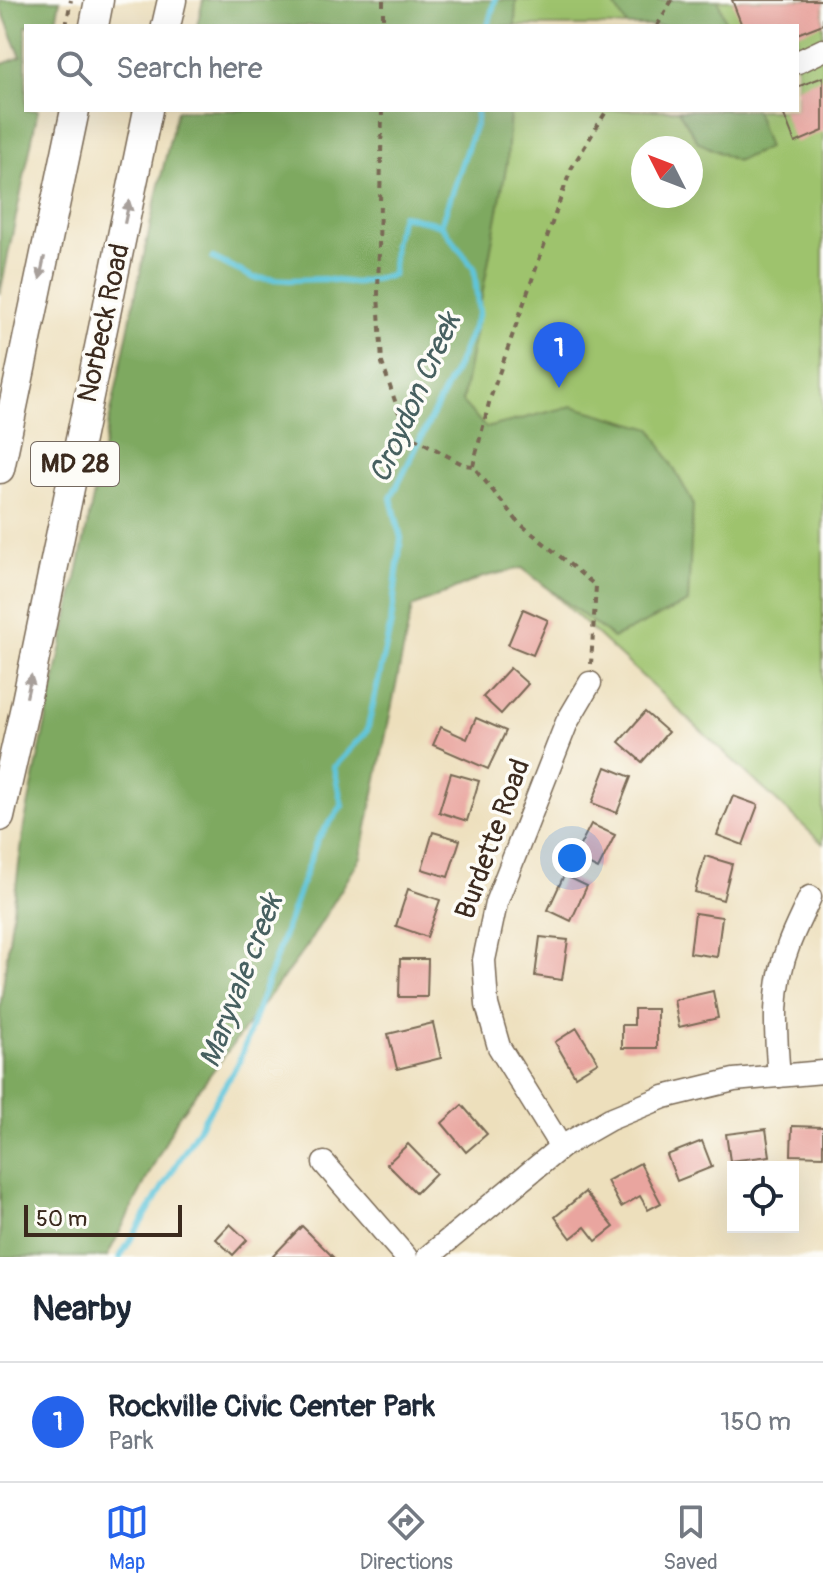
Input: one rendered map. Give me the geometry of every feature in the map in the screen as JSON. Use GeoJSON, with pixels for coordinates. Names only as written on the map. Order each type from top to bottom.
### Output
{"type":"FeatureCollection","features":[{"type":"Feature","properties":{"kind":"main road"},"geometry":{"type":"LineString","coordinates":[[94,24],[99,0]]}},
{"type":"Feature","properties":{"kind":"main road"},"geometry":{"type":"LineString","coordinates":[[166,24],[172,0]]}},
{"type":"Feature","properties":{"kind":"main road","name":"MD 28"},"geometry":{"type":"LineString","coordinates":[[0,469],[75,112]]}},
{"type":"Feature","properties":{"kind":"main road","name":"Norbeck Road"},"geometry":{"type":"LineString","coordinates":[[0,817],[148,112]]}},
{"type":"Feature","properties":{"kind":"street"},"geometry":{"type":"LineString","coordinates":[[799,62],[823,50]]}},
{"type":"Feature","properties":{"kind":"street","name":"Burdette Road"},"geometry":{"type":"LineString","coordinates":[[561,1147],[499,1047],[487,1005],[484,960],[496,903],[567,722],[590,683]]}},
{"type":"Feature","properties":{"kind":"street"},"geometry":{"type":"LineString","coordinates":[[779,1076],[775,1027],[778,982],[788,946],[810,897]]}},
{"type":"Feature","properties":{"kind":"street"},"geometry":{"type":"LineString","coordinates":[[428,1257],[561,1147],[610,1119],[664,1097],[734,1080],[823,1072]]}},
{"type":"Feature","properties":{"kind":"street"},"geometry":{"type":"LineString","coordinates":[[324,1163],[406,1257]]}},
{"type":"Feature","properties":{"kind":"path"},"geometry":{"type":"LineString","coordinates":[[66,24],[71,0]]}},
{"type":"Feature","properties":{"kind":"path"},"geometry":{"type":"LineString","coordinates":[[383,0],[383,24]]}},
{"type":"Feature","properties":{"kind":"path"},"geometry":{"type":"LineString","coordinates":[[658,24],[672,0]]}},
{"type":"Feature","properties":{"kind":"path"},"geometry":{"type":"LineString","coordinates":[[382,112],[378,294],[382,363],[406,433],[464,465],[473,466],[518,522],[596,586],[590,683]]}},
{"type":"Feature","properties":{"kind":"path"},"geometry":{"type":"LineString","coordinates":[[473,466],[490,399],[571,169],[606,112]]}},
{"type":"Feature","properties":{"kind":"green space"},"geometry":{"type":"Polygon","coordinates":[[[0,0],[60,0],[55,24],[24,24],[24,112],[38,112],[0,294],[0,65],[21,57],[0,0]]]}},
{"type":"Feature","properties":{"kind":"green space"},"geometry":{"type":"Polygon","coordinates":[[[203,0],[516,0],[515,24],[197,24],[203,0]]]}},
{"type":"Feature","properties":{"kind":"green space"},"geometry":{"type":"Polygon","coordinates":[[[244,0],[823,0],[823,844],[390,442],[237,112],[799,112],[799,24],[242,24],[244,0]]]}},
{"type":"Feature","properties":{"kind":"green space"},"geometry":{"type":"Polygon","coordinates":[[[611,0],[718,0],[726,24],[626,24],[611,0]]]}},
{"type":"Feature","properties":{"kind":"green space"},"geometry":{"type":"Polygon","coordinates":[[[177,112],[510,112],[507,163],[462,402],[486,428],[572,406],[652,429],[693,503],[688,602],[613,638],[522,568],[483,577],[412,607],[361,857],[307,946],[178,1117],[107,1257],[0,1257],[0,1009],[24,826],[177,112]]]}},
{"type":"Feature","properties":{"kind":"green space"},"geometry":{"type":"Polygon","coordinates":[[[679,112],[756,112],[768,148],[736,161],[703,144],[703,136],[694,136],[679,112]]]}},
{"type":"Feature","properties":{"kind":"building"},"geometry":{"type":"Polygon","coordinates":[[[732,0],[823,0],[823,24],[799,33],[799,24],[741,24],[732,0]]]}},
{"type":"Feature","properties":{"kind":"building"},"geometry":{"type":"Polygon","coordinates":[[[823,77],[823,131],[795,143],[783,112],[799,112],[799,86],[823,77]]]}},
{"type":"Feature","properties":{"kind":"building"},"geometry":{"type":"Polygon","coordinates":[[[523,609],[548,620],[533,655],[508,645],[523,609]]]}},
{"type":"Feature","properties":{"kind":"building"},"geometry":{"type":"Polygon","coordinates":[[[510,668],[528,684],[501,714],[483,697],[510,668]]]}},
{"type":"Feature","properties":{"kind":"building"},"geometry":{"type":"Polygon","coordinates":[[[645,712],[668,732],[642,762],[619,742],[645,712]]]}},
{"type":"Feature","properties":{"kind":"building"},"geometry":{"type":"Polygon","coordinates":[[[476,718],[506,731],[488,769],[433,745],[441,727],[467,739],[476,718]]]}},
{"type":"Feature","properties":{"kind":"building"},"geometry":{"type":"Polygon","coordinates":[[[606,767],[631,777],[617,813],[592,803],[606,767]]]}},
{"type":"Feature","properties":{"kind":"building"},"geometry":{"type":"Polygon","coordinates":[[[451,773],[479,781],[467,821],[439,812],[451,773]]]}},
{"type":"Feature","properties":{"kind":"building"},"geometry":{"type":"Polygon","coordinates":[[[733,796],[758,805],[743,845],[717,835],[733,796]]]}},
{"type":"Feature","properties":{"kind":"building"},"geometry":{"type":"Polygon","coordinates":[[[591,824],[615,835],[598,869],[574,857],[591,824]]]}},
{"type":"Feature","properties":{"kind":"building"},"geometry":{"type":"Polygon","coordinates":[[[433,832],[460,840],[448,877],[422,869],[433,832]]]}},
{"type":"Feature","properties":{"kind":"building"},"geometry":{"type":"Polygon","coordinates":[[[705,856],[732,864],[723,900],[695,892],[705,856]]]}},
{"type":"Feature","properties":{"kind":"building"},"geometry":{"type":"Polygon","coordinates":[[[564,875],[587,886],[571,921],[548,910],[564,875]]]}},
{"type":"Feature","properties":{"kind":"building"},"geometry":{"type":"Polygon","coordinates":[[[408,889],[440,900],[427,937],[396,926],[408,889]]]}},
{"type":"Feature","properties":{"kind":"building"},"geometry":{"type":"Polygon","coordinates":[[[695,913],[722,917],[717,957],[690,953],[695,913]]]}},
{"type":"Feature","properties":{"kind":"building"},"geometry":{"type":"Polygon","coordinates":[[[540,937],[568,940],[562,980],[535,976],[540,937]]]}},
{"type":"Feature","properties":{"kind":"building"},"geometry":{"type":"Polygon","coordinates":[[[400,959],[428,959],[427,997],[399,997],[400,959]]]}},
{"type":"Feature","properties":{"kind":"building"},"geometry":{"type":"Polygon","coordinates":[[[713,991],[718,1018],[679,1027],[674,1000],[713,991]]]}},
{"type":"Feature","properties":{"kind":"building"},"geometry":{"type":"Polygon","coordinates":[[[634,1009],[657,1009],[657,1048],[622,1048],[622,1025],[634,1025],[634,1009]]]}},
{"type":"Feature","properties":{"kind":"building"},"geometry":{"type":"Polygon","coordinates":[[[433,1023],[441,1058],[397,1069],[388,1034],[433,1023]]]}},
{"type":"Feature","properties":{"kind":"building"},"geometry":{"type":"Polygon","coordinates":[[[577,1028],[598,1062],[575,1076],[555,1042],[577,1028]]]}},
{"type":"Feature","properties":{"kind":"building"},"geometry":{"type":"Polygon","coordinates":[[[462,1105],[487,1134],[466,1152],[442,1123],[462,1105]]]}},
{"type":"Feature","properties":{"kind":"building"},"geometry":{"type":"Polygon","coordinates":[[[792,1126],[823,1127],[823,1156],[791,1155],[792,1126]]]}},
{"type":"Feature","properties":{"kind":"building"},"geometry":{"type":"Polygon","coordinates":[[[766,1129],[770,1156],[730,1161],[726,1134],[766,1129]]]}},
{"type":"Feature","properties":{"kind":"building"},"geometry":{"type":"Polygon","coordinates":[[[702,1141],[712,1167],[677,1181],[667,1155],[702,1141]]]}},
{"type":"Feature","properties":{"kind":"building"},"geometry":{"type":"Polygon","coordinates":[[[408,1144],[436,1173],[416,1193],[387,1164],[408,1144]]]}},
{"type":"Feature","properties":{"kind":"building"},"geometry":{"type":"Polygon","coordinates":[[[640,1163],[661,1203],[648,1210],[640,1196],[621,1207],[607,1181],[640,1163]]]}},
{"type":"Feature","properties":{"kind":"building"},"geometry":{"type":"Polygon","coordinates":[[[585,1192],[614,1227],[596,1241],[585,1227],[571,1238],[555,1217],[585,1192]]]}},
{"type":"Feature","properties":{"kind":"building"},"geometry":{"type":"Polygon","coordinates":[[[230,1224],[247,1240],[233,1255],[216,1239],[230,1224]]]}},
{"type":"Feature","properties":{"kind":"building"},"geometry":{"type":"Polygon","coordinates":[[[302,1226],[333,1257],[272,1257],[302,1226]]]}},
{"type":"Feature","properties":{"kind":"waterway","name":"Croydon Creek"},"geometry":{"type":"LineString","coordinates":[[489,24],[495,0]]}},
{"type":"Feature","properties":{"kind":"waterway","name":"Croydon Creek"},"geometry":{"type":"LineString","coordinates":[[120,1257],[239,1062],[317,840],[342,806],[334,767],[367,731],[391,623],[401,538],[391,498],[458,364],[479,313],[474,268],[441,225],[477,112]]}},
{"type":"Feature","properties":{"kind":"waterway"},"geometry":{"type":"LineString","coordinates":[[213,258],[254,278],[324,279],[355,283],[393,275],[394,243],[402,215],[441,225]]}},
{"type":"Feature","properties":{"kind":"place","name":"Rockville Civic Center Park"},"geometry":{"type":"Point","coordinates":[559,388]}},
{"type":"Feature","properties":{"kind":"water label","name":"Maryvale creek"},"geometry":{"type":"Point","coordinates":[241,981]}}]}
